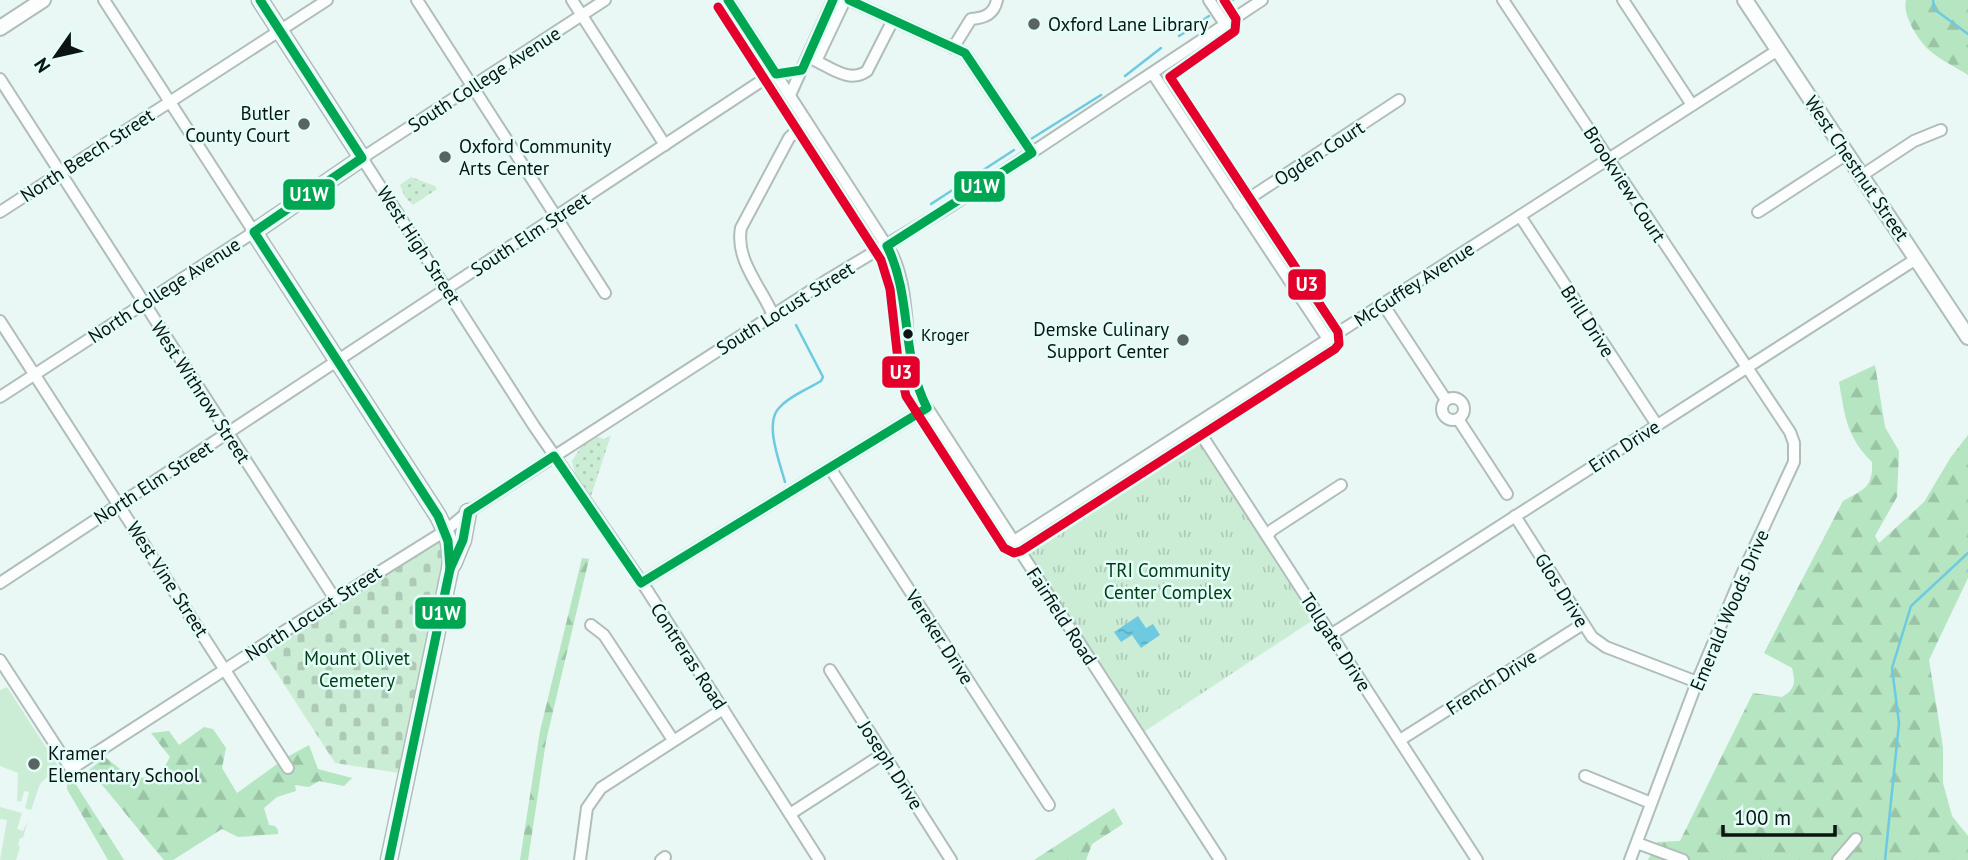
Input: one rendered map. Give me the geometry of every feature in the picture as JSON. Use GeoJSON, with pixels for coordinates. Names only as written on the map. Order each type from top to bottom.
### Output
{"type":"FeatureCollection","features":[{"type":"Feature","properties":{"kind":"highway","name":"West High Street"},"geometry":{"type":"LineString","coordinates":[[260,0],[362,159]]}},
{"type":"Feature","properties":{"kind":"highway","name":"North College Avenue"},"geometry":{"type":"LineString","coordinates":[[254,232],[362,159]]}},
{"type":"Feature","properties":{"kind":"highway"},"geometry":{"type":"LineString","coordinates":[[254,232],[445,530],[450,548],[450,569],[389,860]]}},
{"type":"Feature","properties":{"kind":"highway"},"geometry":{"type":"LineString","coordinates":[[450,569],[463,540],[468,512]]}},
{"type":"Feature","properties":{"kind":"main road"},"geometry":{"type":"LineString","coordinates":[[0,28],[43,0]]}},
{"type":"Feature","properties":{"kind":"main road","name":"West Chestnut Street"},"geometry":{"type":"LineString","coordinates":[[1745,0],[1968,337]]}},
{"type":"Feature","properties":{"kind":"street"},"geometry":{"type":"LineString","coordinates":[[104,0],[254,232]]}},
{"type":"Feature","properties":{"kind":"street","name":"North Beech Street"},"geometry":{"type":"LineString","coordinates":[[0,212],[327,0]]}},
{"type":"Feature","properties":{"kind":"street"},"geometry":{"type":"LineString","coordinates":[[416,0],[605,293]]}},
{"type":"Feature","properties":{"kind":"street"},"geometry":{"type":"LineString","coordinates":[[572,0],[666,145]]}},
{"type":"Feature","properties":{"kind":"street","name":"South College Avenue"},"geometry":{"type":"LineString","coordinates":[[362,159],[605,0]]}},
{"type":"Feature","properties":{"kind":"street","name":"Fairfield Road"},"geometry":{"type":"LineString","coordinates":[[728,0],[887,246],[900,272],[912,375],[917,392],[1220,860]]}},
{"type":"Feature","properties":{"kind":"street"},"geometry":{"type":"LineString","coordinates":[[790,95],[833,0]]}},
{"type":"Feature","properties":{"kind":"street"},"geometry":{"type":"LineString","coordinates":[[892,20],[867,71],[861,75],[849,77],[816,61],[847,0],[892,20],[953,48],[965,53],[1032,153]]}},
{"type":"Feature","properties":{"kind":"street"},"geometry":{"type":"LineString","coordinates":[[953,48],[971,19],[992,12],[997,0]]}},
{"type":"Feature","properties":{"kind":"street"},"geometry":{"type":"LineString","coordinates":[[1209,0],[1224,24]]}},
{"type":"Feature","properties":{"kind":"street","name":"South Locust Street"},"geometry":{"type":"LineString","coordinates":[[554,456],[1032,153],[1262,0]]}},
{"type":"Feature","properties":{"kind":"street","name":"Brookview Court"},"geometry":{"type":"LineString","coordinates":[[1503,0],[1747,369]]}},
{"type":"Feature","properties":{"kind":"street"},"geometry":{"type":"LineString","coordinates":[[1623,0],[1692,105]]}},
{"type":"Feature","properties":{"kind":"street","name":"McGuffey Avenue"},"geometry":{"type":"LineString","coordinates":[[1014,541],[1778,50]]}},
{"type":"Feature","properties":{"kind":"street"},"geometry":{"type":"LineString","coordinates":[[775,73],[802,70]]}},
{"type":"Feature","properties":{"kind":"street","name":"South Elm Street"},"geometry":{"type":"LineString","coordinates":[[446,289],[775,73]]}},
{"type":"Feature","properties":{"kind":"street"},"geometry":{"type":"LineString","coordinates":[[1153,74],[1328,339]]}},
{"type":"Feature","properties":{"kind":"street","name":"West Withrow Street"},"geometry":{"type":"LineString","coordinates":[[0,79],[335,599]]}},
{"type":"Feature","properties":{"kind":"street","name":"Ogden Court"},"geometry":{"type":"LineString","coordinates":[[1239,205],[1399,100]]}},
{"type":"Feature","properties":{"kind":"street"},"geometry":{"type":"LineString","coordinates":[[773,315],[743,255],[739,240],[741,228],[789,138],[806,121]]}},
{"type":"Feature","properties":{"kind":"street"},"geometry":{"type":"LineString","coordinates":[[1861,176],[1914,141],[1941,130]]}},
{"type":"Feature","properties":{"kind":"street"},"geometry":{"type":"LineString","coordinates":[[1758,212],[1847,154]]}},
{"type":"Feature","properties":{"kind":"street","name":"West High Street"},"geometry":{"type":"LineString","coordinates":[[362,159],[554,456]]}},
{"type":"Feature","properties":{"kind":"street","name":"Brill Drive"},"geometry":{"type":"LineString","coordinates":[[1520,216],[1657,425]]}},
{"type":"Feature","properties":{"kind":"street","name":"North College Avenue"},"geometry":{"type":"LineString","coordinates":[[0,397],[254,232]]}},
{"type":"Feature","properties":{"kind":"street","name":"Erin Drive"},"geometry":{"type":"LineString","coordinates":[[1332,634],[1916,259]]}},
{"type":"Feature","properties":{"kind":"street","name":"North Elm Street"},"geometry":{"type":"LineString","coordinates":[[0,583],[446,289]]}},
{"type":"Feature","properties":{"kind":"street"},"geometry":{"type":"LineString","coordinates":[[1383,304],[1446,400],[1454,397],[1463,404],[1464,411],[1458,419],[1507,494]]}},
{"type":"Feature","properties":{"kind":"street","name":"West Vine Street"},"geometry":{"type":"LineString","coordinates":[[0,321],[288,768]]}},
{"type":"Feature","properties":{"kind":"street","name":"Emerald Woods Drive"},"geometry":{"type":"LineString","coordinates":[[1630,860],[1697,682],[1743,572],[1794,462],[1794,443],[1790,432],[1747,369]]}},
{"type":"Feature","properties":{"kind":"street"},"geometry":{"type":"LineString","coordinates":[[641,583],[927,408]]}},
{"type":"Feature","properties":{"kind":"street","name":"Tollgate Drive"},"geometry":{"type":"LineString","coordinates":[[1195,425],[1477,860]]}},
{"type":"Feature","properties":{"kind":"street","name":"North Locust Street"},"geometry":{"type":"LineString","coordinates":[[0,660],[72,769],[445,530],[554,456]]}},
{"type":"Feature","properties":{"kind":"street","name":"Contreras Road"},"geometry":{"type":"LineString","coordinates":[[554,456],[641,583],[819,860]]}},
{"type":"Feature","properties":{"kind":"street","name":"Vereker Drive"},"geometry":{"type":"LineString","coordinates":[[831,468],[1049,805]]}},
{"type":"Feature","properties":{"kind":"street"},"geometry":{"type":"LineString","coordinates":[[1267,536],[1272,530],[1341,485]]}},
{"type":"Feature","properties":{"kind":"street","name":"Glos Drive"},"geometry":{"type":"LineString","coordinates":[[1515,516],[1583,624],[1599,643],[1697,682]]}},
{"type":"Feature","properties":{"kind":"street","name":"French Drive"},"geometry":{"type":"LineString","coordinates":[[1400,740],[1583,624]]}},
{"type":"Feature","properties":{"kind":"street"},"geometry":{"type":"LineString","coordinates":[[591,625],[604,635],[673,740]]}},
{"type":"Feature","properties":{"kind":"street","name":"Joseph Drive"},"geometry":{"type":"LineString","coordinates":[[830,670],[951,860]]}},
{"type":"Feature","properties":{"kind":"street"},"geometry":{"type":"LineString","coordinates":[[580,860],[584,821],[592,798],[608,782],[723,709]]}},
{"type":"Feature","properties":{"kind":"street"},"geometry":{"type":"LineString","coordinates":[[790,814],[883,754]]}},
{"type":"Feature","properties":{"kind":"street"},"geometry":{"type":"LineString","coordinates":[[1585,776],[1651,803]]}},
{"type":"Feature","properties":{"kind":"street"},"geometry":{"type":"LineString","coordinates":[[1838,860],[1856,839]]}},
{"type":"Feature","properties":{"kind":"street"},"geometry":{"type":"LineString","coordinates":[[1637,842],[1683,860]]}},
{"type":"Feature","properties":{"kind":"green space"},"geometry":{"type":"Polygon","coordinates":[[[1906,0],[1968,0],[1968,75],[1925,46],[1906,13],[1906,0]]]}},
{"type":"Feature","properties":{"kind":"green space"},"geometry":{"type":"Polygon","coordinates":[[[411,177],[437,189],[413,205],[405,197],[400,185],[411,177]]]}},
{"type":"Feature","properties":{"kind":"green space"},"geometry":{"type":"Polygon","coordinates":[[[1875,365],[1885,427],[1899,451],[1897,497],[1875,536],[1879,543],[1924,502],[1951,457],[1968,435],[1968,578],[1929,660],[1943,747],[1943,783],[1952,816],[1968,836],[1968,860],[1648,860],[1657,842],[1680,841],[1753,693],[1782,697],[1793,685],[1792,668],[1764,653],[1843,501],[1869,483],[1872,462],[1852,434],[1845,415],[1839,382],[1875,365]]]}},
{"type":"Feature","properties":{"kind":"green space","name":"TRI Community Center Complex"},"geometry":{"type":"Polygon","coordinates":[[[1195,425],[1319,616],[1139,735],[1014,541],[1195,425]]]}},
{"type":"Feature","properties":{"kind":"green space"},"geometry":{"type":"Polygon","coordinates":[[[611,435],[591,496],[575,474],[572,461],[581,447],[597,437],[605,439],[611,435]]]}},
{"type":"Feature","properties":{"kind":"green space","name":"Mount Olivet Cemetery"},"geometry":{"type":"Polygon","coordinates":[[[445,531],[449,539],[406,774],[335,763],[260,647],[445,531]]]}},
{"type":"Feature","properties":{"kind":"green space"},"geometry":{"type":"Polygon","coordinates":[[[582,558],[589,559],[546,741],[528,860],[520,860],[540,731],[582,558]]]}},
{"type":"Feature","properties":{"kind":"green space"},"geometry":{"type":"Polygon","coordinates":[[[7,687],[58,766],[40,784],[31,810],[25,808],[29,792],[24,791],[21,802],[17,801],[18,773],[0,766],[0,690],[7,687]]]}},
{"type":"Feature","properties":{"kind":"green space"},"geometry":{"type":"Polygon","coordinates":[[[204,727],[213,729],[226,748],[222,768],[237,793],[287,757],[309,745],[318,769],[352,778],[344,786],[319,781],[309,787],[295,785],[296,791],[277,797],[264,808],[269,825],[275,826],[278,834],[238,837],[222,829],[173,860],[164,860],[89,770],[105,757],[134,780],[161,773],[170,757],[151,733],[169,731],[179,745],[204,727]]]}},
{"type":"Feature","properties":{"kind":"green space"},"geometry":{"type":"Polygon","coordinates":[[[70,780],[75,783],[124,860],[108,860],[67,789],[70,780]]]}},
{"type":"Feature","properties":{"kind":"green space"},"geometry":{"type":"Polygon","coordinates":[[[0,807],[22,813],[17,829],[23,831],[28,820],[23,838],[20,838],[16,860],[0,860],[7,820],[0,819],[0,807]]]}},
{"type":"Feature","properties":{"kind":"green space"},"geometry":{"type":"Polygon","coordinates":[[[1114,808],[1123,824],[1092,844],[1086,860],[1034,860],[1114,808]]]}},
{"type":"Feature","properties":{"kind":"water"},"geometry":{"type":"Polygon","coordinates":[[[1138,616],[1146,628],[1153,624],[1160,635],[1141,648],[1132,635],[1121,642],[1114,632],[1138,616]]]}},
{"type":"Feature","properties":{"kind":"waterway"},"geometry":{"type":"LineString","coordinates":[[1226,5],[1233,0]]}},
{"type":"Feature","properties":{"kind":"waterway"},"geometry":{"type":"LineString","coordinates":[[1933,0],[1934,9],[1968,34]]}},
{"type":"Feature","properties":{"kind":"waterway"},"geometry":{"type":"LineString","coordinates":[[1179,36],[1209,16]]}},
{"type":"Feature","properties":{"kind":"waterway"},"geometry":{"type":"LineString","coordinates":[[1125,76],[1161,48]]}},
{"type":"Feature","properties":{"kind":"waterway"},"geometry":{"type":"LineString","coordinates":[[1031,139],[1101,95]]}},
{"type":"Feature","properties":{"kind":"waterway"},"geometry":{"type":"LineString","coordinates":[[931,204],[1014,150]]}},
{"type":"Feature","properties":{"kind":"waterway"},"geometry":{"type":"LineString","coordinates":[[785,482],[773,433],[775,415],[788,400],[821,381],[823,377],[796,325]]}},
{"type":"Feature","properties":{"kind":"waterway"},"geometry":{"type":"LineString","coordinates":[[1885,860],[1899,723],[1892,668],[1911,606],[1968,553]]}},
{"type":"Feature","properties":{"kind":"transit line","name":"U1W"},"geometry":{"type":"LineString","coordinates":[[260,0],[362,158],[254,232],[438,516],[448,541],[450,569],[389,860]]}},
{"type":"Feature","properties":{"kind":"transit line","name":"U1W"},"geometry":{"type":"LineString","coordinates":[[728,0],[776,74],[802,70],[833,0]]}},
{"type":"Feature","properties":{"kind":"transit line","name":"U1W"},"geometry":{"type":"LineString","coordinates":[[450,569],[463,540],[468,512],[554,456],[641,583],[927,408],[913,368],[900,286],[887,246],[1032,153],[965,53],[849,0]]}},
{"type":"Feature","properties":{"kind":"transit line","name":"U3"},"geometry":{"type":"LineString","coordinates":[[718,7],[881,260],[890,289],[898,360],[906,396],[1004,548],[1014,553],[1021,551],[1339,344],[1338,332],[1170,77],[1235,31],[1236,19],[1224,0]]}},
{"type":"Feature","properties":{"kind":"place","name":"Oxford Lane Library"},"geometry":{"type":"Point","coordinates":[1034,24]}},
{"type":"Feature","properties":{"kind":"place","name":"Butler County Court"},"geometry":{"type":"Point","coordinates":[304,124]}},
{"type":"Feature","properties":{"kind":"place","name":"Oxford Community Arts Center"},"geometry":{"type":"Point","coordinates":[445,157]}},
{"type":"Feature","properties":{"kind":"place","name":"Kroger"},"geometry":{"type":"Point","coordinates":[908,334]}},
{"type":"Feature","properties":{"kind":"place","name":"Demske Culinary Support Center"},"geometry":{"type":"Point","coordinates":[1183,340]}},
{"type":"Feature","properties":{"kind":"place","name":"Kramer Elementary School"},"geometry":{"type":"Point","coordinates":[34,764]}}]}
